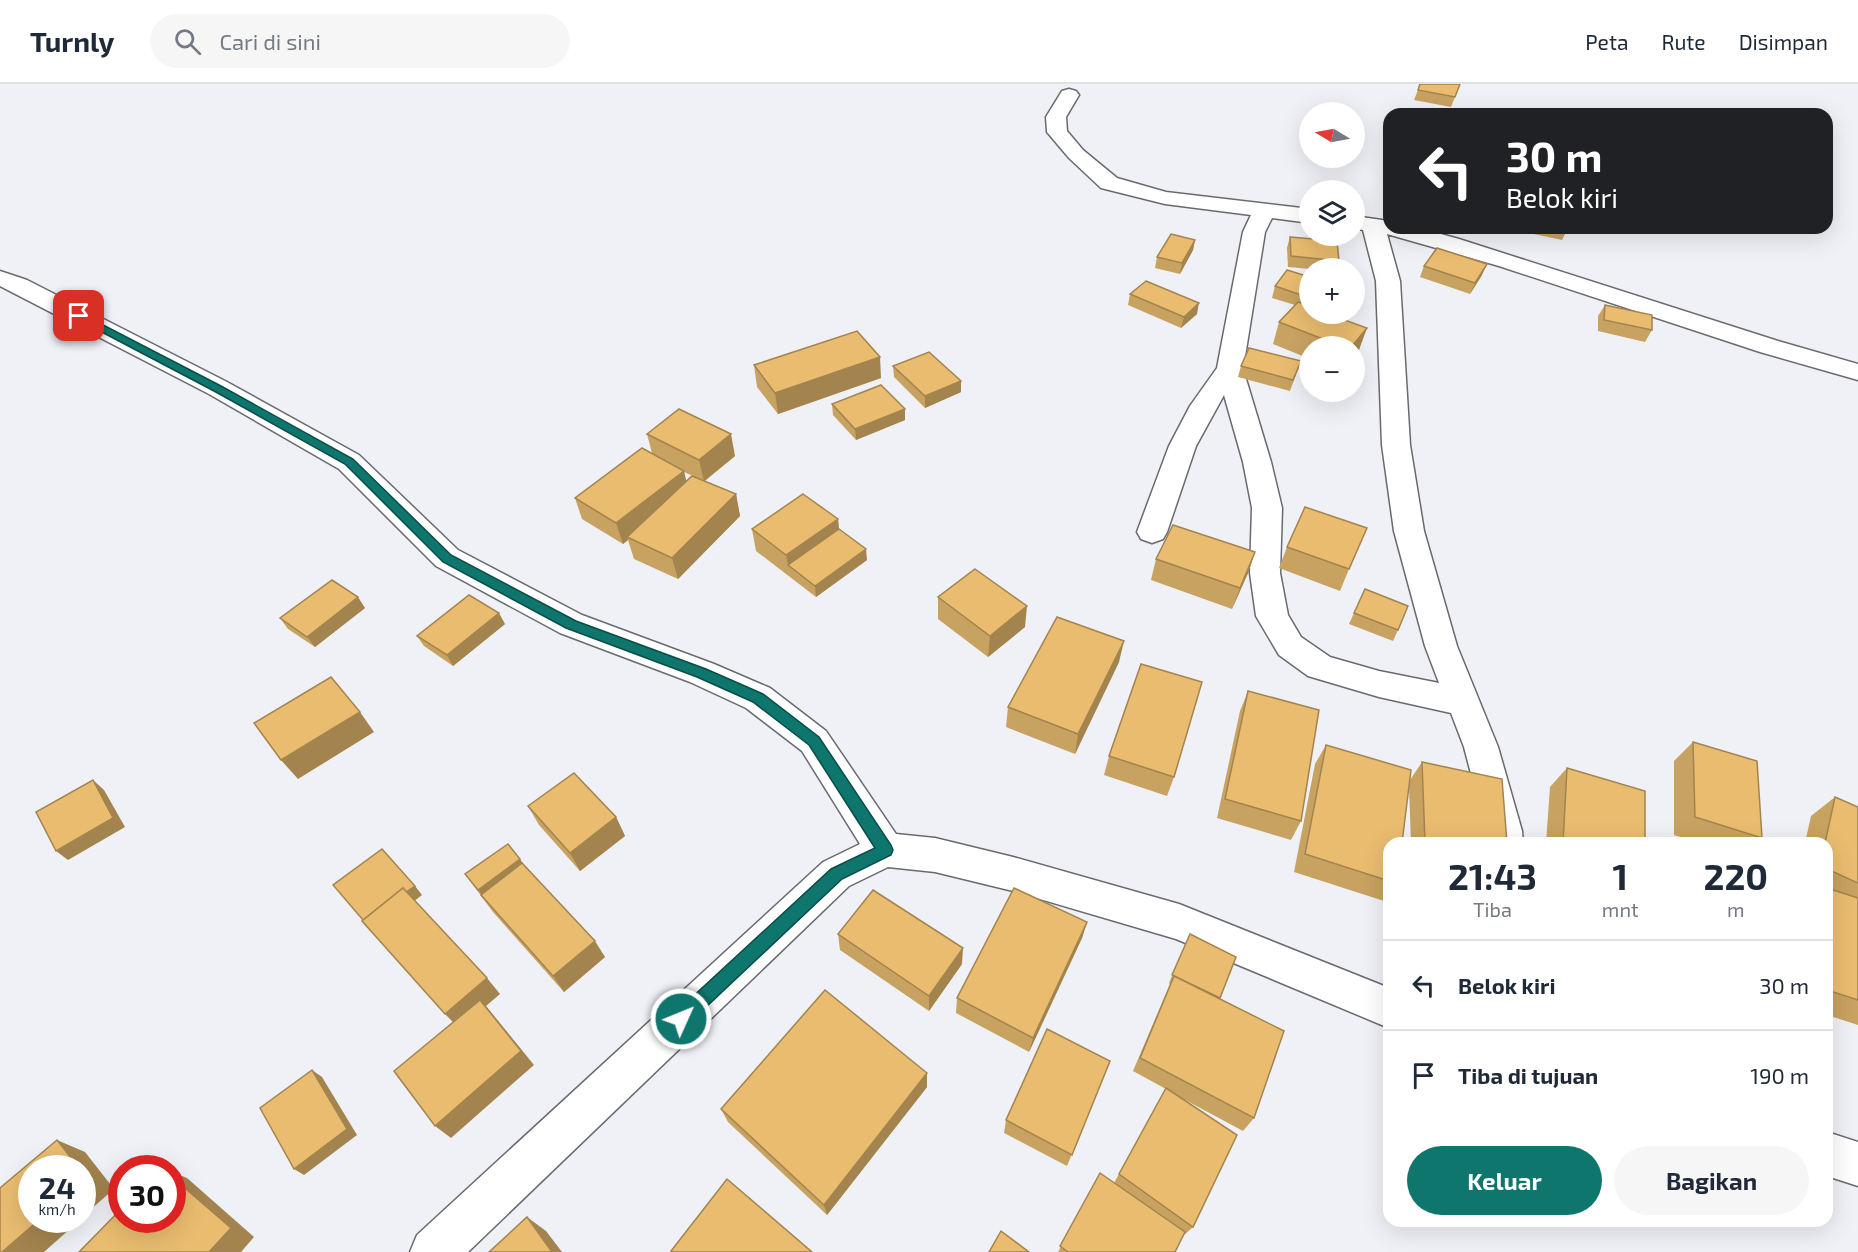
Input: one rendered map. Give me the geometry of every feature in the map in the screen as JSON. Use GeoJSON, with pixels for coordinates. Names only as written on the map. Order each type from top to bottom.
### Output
{"type":"FeatureCollection","features":[{"type":"Feature","properties":{"kind":"street"},"geometry":{"type":"LineString","coordinates":[[1069,95],[1056,117],[1058,132],[1076,154],[1109,183],[1165,198],[1299,215]]}},
{"type":"Feature","properties":{"kind":"street"},"geometry":{"type":"LineString","coordinates":[[1264,210],[1254,232],[1230,369],[1257,462],[1267,508],[1264,573],[1272,616],[1290,646],[1320,667],[1379,684],[1462,702]]}},
{"type":"Feature","properties":{"kind":"street"},"geometry":{"type":"LineString","coordinates":[[1365,223],[1383,227]]}},
{"type":"Feature","properties":{"kind":"street"},"geometry":{"type":"LineString","coordinates":[[1365,225],[1388,281],[1396,445],[1409,531],[1441,646],[1481,747],[1504,837]]}},
{"type":"Feature","properties":{"kind":"street"},"geometry":{"type":"LineString","coordinates":[[1414,234],[1520,265],[1687,321],[1858,372]]}},
{"type":"Feature","properties":{"kind":"street"},"geometry":{"type":"LineString","coordinates":[[6,286],[218,388],[349,462],[447,558],[571,624],[702,673],[758,698],[814,741],[885,850]]}},
{"type":"Feature","properties":{"kind":"street"},"geometry":{"type":"LineString","coordinates":[[1152,532],[1163,494],[1186,440],[1203,406],[1230,369]]}},
{"type":"Feature","properties":{"kind":"street"},"geometry":{"type":"LineString","coordinates":[[434,1252],[836,874],[885,850],[935,855],[1013,874],[1179,922],[1383,1006]]}},
{"type":"Feature","properties":{"kind":"street"},"geometry":{"type":"LineString","coordinates":[[1833,1156],[1858,1164]]}},
{"type":"Feature","properties":{"kind":"building"},"geometry":{"type":"Polygon","coordinates":[[[1420,84],[1460,84],[1455,97],[1418,90],[1420,84]]]}},
{"type":"Feature","properties":{"kind":"building"},"geometry":{"type":"Polygon","coordinates":[[[1171,234],[1195,240],[1182,263],[1157,257],[1171,234]]]}},
{"type":"Feature","properties":{"kind":"building"},"geometry":{"type":"Polygon","coordinates":[[[1290,237],[1299,238],[1299,246],[1338,246],[1339,258],[1310,258],[1291,256],[1290,237]]]}},
{"type":"Feature","properties":{"kind":"building"},"geometry":{"type":"Polygon","coordinates":[[[1437,248],[1487,264],[1475,283],[1424,266],[1437,248]]]}},
{"type":"Feature","properties":{"kind":"building"},"geometry":{"type":"Polygon","coordinates":[[[1287,270],[1299,274],[1299,294],[1275,286],[1287,270]]]}},
{"type":"Feature","properties":{"kind":"building"},"geometry":{"type":"Polygon","coordinates":[[[1146,281],[1199,303],[1184,317],[1130,294],[1146,281]]]}},
{"type":"Feature","properties":{"kind":"building"},"geometry":{"type":"Polygon","coordinates":[[[1298,302],[1299,324],[1356,324],[1367,328],[1360,336],[1315,336],[1279,322],[1298,302]]]}},
{"type":"Feature","properties":{"kind":"building"},"geometry":{"type":"Polygon","coordinates":[[[1605,305],[1652,315],[1652,330],[1604,320],[1605,305]]]}},
{"type":"Feature","properties":{"kind":"building"},"geometry":{"type":"Polygon","coordinates":[[[857,331],[880,357],[775,393],[754,365],[857,331]]]}},
{"type":"Feature","properties":{"kind":"building"},"geometry":{"type":"Polygon","coordinates":[[[1249,348],[1299,360],[1293,380],[1241,366],[1249,348]]]}},
{"type":"Feature","properties":{"kind":"building"},"geometry":{"type":"Polygon","coordinates":[[[929,352],[961,381],[925,396],[893,366],[929,352]]]}},
{"type":"Feature","properties":{"kind":"building"},"geometry":{"type":"Polygon","coordinates":[[[881,385],[905,409],[855,429],[832,404],[881,385]]]}},
{"type":"Feature","properties":{"kind":"building"},"geometry":{"type":"Polygon","coordinates":[[[679,409],[731,434],[699,460],[647,434],[679,409]]]}},
{"type":"Feature","properties":{"kind":"building"},"geometry":{"type":"Polygon","coordinates":[[[642,448],[684,471],[616,523],[575,498],[642,448]]]}},
{"type":"Feature","properties":{"kind":"building"},"geometry":{"type":"Polygon","coordinates":[[[692,476],[736,494],[672,558],[627,537],[692,476]]]}},
{"type":"Feature","properties":{"kind":"building"},"geometry":{"type":"Polygon","coordinates":[[[803,494],[838,519],[786,555],[752,529],[803,494]]]}},
{"type":"Feature","properties":{"kind":"building"},"geometry":{"type":"Polygon","coordinates":[[[1305,507],[1367,528],[1349,569],[1287,547],[1305,507]]]}},
{"type":"Feature","properties":{"kind":"building"},"geometry":{"type":"Polygon","coordinates":[[[1173,525],[1255,552],[1240,588],[1156,559],[1173,525]]]}},
{"type":"Feature","properties":{"kind":"building"},"geometry":{"type":"Polygon","coordinates":[[[839,529],[866,549],[815,586],[788,565],[839,529]]]}},
{"type":"Feature","properties":{"kind":"building"},"geometry":{"type":"Polygon","coordinates":[[[975,569],[1027,606],[990,636],[938,597],[975,569]]]}},
{"type":"Feature","properties":{"kind":"building"},"geometry":{"type":"Polygon","coordinates":[[[332,580],[358,597],[307,637],[280,618],[332,580]]]}},
{"type":"Feature","properties":{"kind":"building"},"geometry":{"type":"Polygon","coordinates":[[[1365,589],[1408,606],[1398,630],[1354,613],[1365,589]]]}},
{"type":"Feature","properties":{"kind":"building"},"geometry":{"type":"Polygon","coordinates":[[[469,595],[499,613],[447,655],[417,636],[469,595]]]}},
{"type":"Feature","properties":{"kind":"building"},"geometry":{"type":"Polygon","coordinates":[[[1057,617],[1124,641],[1078,734],[1008,707],[1057,617]]]}},
{"type":"Feature","properties":{"kind":"building"},"geometry":{"type":"Polygon","coordinates":[[[1141,664],[1202,682],[1174,777],[1109,756],[1141,664]]]}},
{"type":"Feature","properties":{"kind":"building"},"geometry":{"type":"Polygon","coordinates":[[[331,677],[360,712],[281,760],[254,723],[331,677]]]}},
{"type":"Feature","properties":{"kind":"building"},"geometry":{"type":"Polygon","coordinates":[[[1248,691],[1319,710],[1301,821],[1225,799],[1248,691]]]}},
{"type":"Feature","properties":{"kind":"building"},"geometry":{"type":"Polygon","coordinates":[[[1693,742],[1757,761],[1762,837],[1695,817],[1693,742]]]}},
{"type":"Feature","properties":{"kind":"building"},"geometry":{"type":"Polygon","coordinates":[[[1326,745],[1411,770],[1403,837],[1383,837],[1383,879],[1305,854],[1326,745]]]}},
{"type":"Feature","properties":{"kind":"building"},"geometry":{"type":"Polygon","coordinates":[[[1422,762],[1502,779],[1507,837],[1425,837],[1422,762]]]}},
{"type":"Feature","properties":{"kind":"building"},"geometry":{"type":"Polygon","coordinates":[[[1567,768],[1645,791],[1645,837],[1563,837],[1567,768]]]}},
{"type":"Feature","properties":{"kind":"building"},"geometry":{"type":"Polygon","coordinates":[[[574,773],[616,817],[570,853],[528,806],[574,773]]]}},
{"type":"Feature","properties":{"kind":"building"},"geometry":{"type":"Polygon","coordinates":[[[93,780],[113,818],[56,851],[36,812],[93,780]]]}},
{"type":"Feature","properties":{"kind":"building"},"geometry":{"type":"Polygon","coordinates":[[[1835,797],[1858,807],[1858,883],[1833,872],[1833,837],[1826,837],[1835,797]]]}},
{"type":"Feature","properties":{"kind":"building"},"geometry":{"type":"Polygon","coordinates":[[[508,844],[520,859],[478,890],[465,874],[508,844]]]}},
{"type":"Feature","properties":{"kind":"building"},"geometry":{"type":"Polygon","coordinates":[[[382,849],[415,886],[406,892],[403,888],[363,920],[333,885],[382,849]]]}},
{"type":"Feature","properties":{"kind":"building"},"geometry":{"type":"Polygon","coordinates":[[[522,863],[595,941],[553,976],[481,895],[522,863]]]}},
{"type":"Feature","properties":{"kind":"building"},"geometry":{"type":"Polygon","coordinates":[[[403,888],[487,978],[445,1014],[362,921],[403,888]]]}},
{"type":"Feature","properties":{"kind":"building"},"geometry":{"type":"Polygon","coordinates":[[[1014,888],[1087,922],[1033,1038],[957,998],[1014,888]]]}},
{"type":"Feature","properties":{"kind":"building"},"geometry":{"type":"Polygon","coordinates":[[[873,890],[963,948],[929,996],[838,934],[873,890]]]}},
{"type":"Feature","properties":{"kind":"building"},"geometry":{"type":"Polygon","coordinates":[[[1833,890],[1858,898],[1858,1000],[1833,992],[1833,890]]]}},
{"type":"Feature","properties":{"kind":"building"},"geometry":{"type":"Polygon","coordinates":[[[1190,934],[1236,957],[1220,998],[1172,975],[1190,934]]]}},
{"type":"Feature","properties":{"kind":"building"},"geometry":{"type":"Polygon","coordinates":[[[1174,976],[1284,1031],[1254,1118],[1140,1058],[1174,976]]]}},
{"type":"Feature","properties":{"kind":"building"},"geometry":{"type":"Polygon","coordinates":[[[825,990],[927,1073],[824,1205],[721,1109],[825,990]]]}},
{"type":"Feature","properties":{"kind":"building"},"geometry":{"type":"Polygon","coordinates":[[[480,1000],[521,1051],[435,1126],[394,1071],[480,1000]]]}},
{"type":"Feature","properties":{"kind":"building"},"geometry":{"type":"Polygon","coordinates":[[[1047,1029],[1110,1061],[1072,1155],[1006,1120],[1047,1029]]]}},
{"type":"Feature","properties":{"kind":"building"},"geometry":{"type":"Polygon","coordinates":[[[312,1070],[347,1129],[294,1169],[260,1108],[312,1070]]]}},
{"type":"Feature","properties":{"kind":"building"},"geometry":{"type":"Polygon","coordinates":[[[1166,1088],[1237,1135],[1193,1227],[1119,1174],[1166,1088]]]}},
{"type":"Feature","properties":{"kind":"building"},"geometry":{"type":"Polygon","coordinates":[[[57,1140],[69,1155],[39,1155],[57,1140]]]}},
{"type":"Feature","properties":{"kind":"building"},"geometry":{"type":"Polygon","coordinates":[[[18,1173],[18,1233],[24,1233],[2,1252],[0,1252],[0,1188],[18,1173]]]}},
{"type":"Feature","properties":{"kind":"building"},"geometry":{"type":"Polygon","coordinates":[[[1100,1173],[1185,1232],[1175,1252],[1068,1252],[1060,1246],[1100,1173]]]}},
{"type":"Feature","properties":{"kind":"building"},"geometry":{"type":"Polygon","coordinates":[[[727,1179],[812,1252],[671,1251],[727,1179]]]}},
{"type":"Feature","properties":{"kind":"building"},"geometry":{"type":"Polygon","coordinates":[[[186,1189],[231,1228],[209,1252],[79,1252],[108,1222],[108,1233],[186,1233],[186,1189]]]}},
{"type":"Feature","properties":{"kind":"building"},"geometry":{"type":"Polygon","coordinates":[[[527,1217],[552,1252],[489,1252],[527,1217]]]}},
{"type":"Feature","properties":{"kind":"building"},"geometry":{"type":"Polygon","coordinates":[[[1001,1231],[1029,1252],[989,1252],[1001,1231]]]}},
{"type":"Feature","properties":{"kind":"route"},"geometry":{"type":"LineString","coordinates":[[79,316],[218,388],[349,462],[447,558],[571,624],[702,673],[758,698],[814,741],[885,850],[836,874],[681,1019]]}}]}
